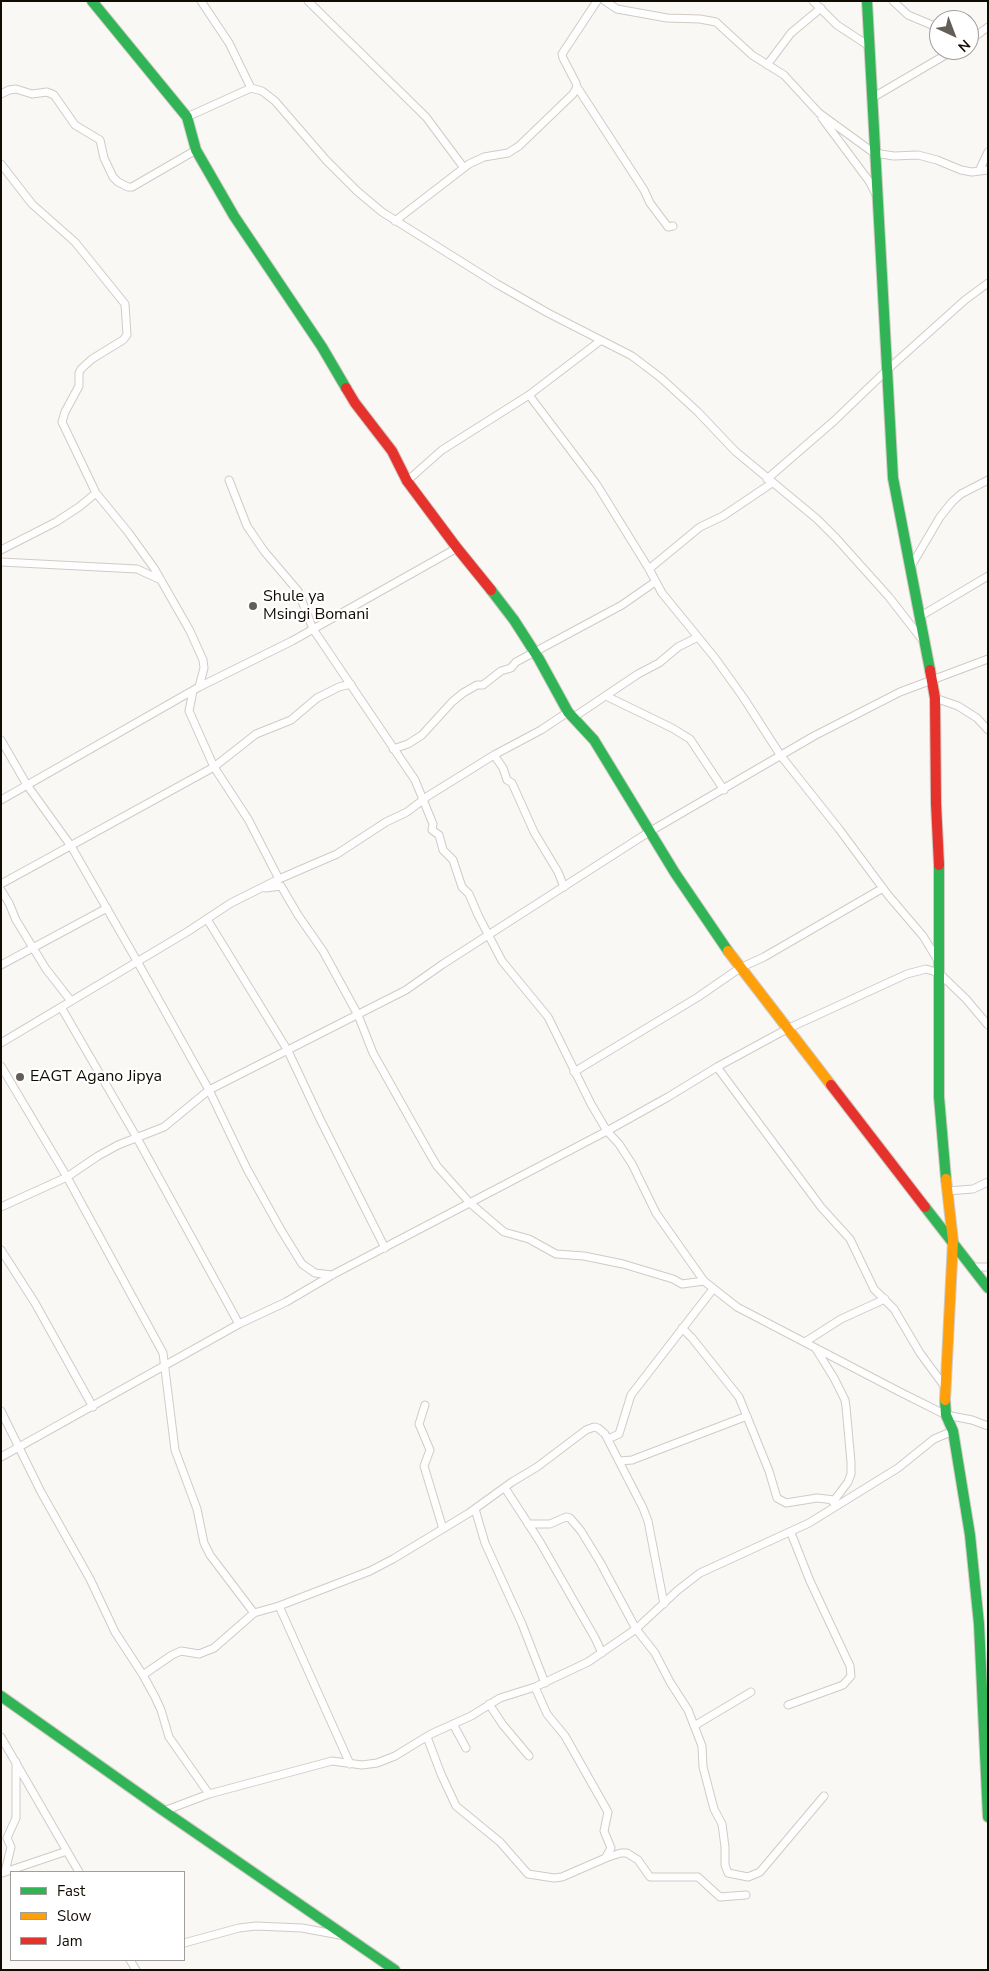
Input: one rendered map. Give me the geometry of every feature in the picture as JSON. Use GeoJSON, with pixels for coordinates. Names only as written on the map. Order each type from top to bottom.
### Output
{"type":"FeatureCollection","features":[{"type":"Feature","properties":{"kind":"street"},"geometry":{"type":"LineString","coordinates":[[201,1],[229,43],[251,88]]}},
{"type":"Feature","properties":{"kind":"street"},"geometry":{"type":"LineString","coordinates":[[308,1],[426,117],[464,168]]}},
{"type":"Feature","properties":{"kind":"street"},"geometry":{"type":"LineString","coordinates":[[597,1],[562,54],[563,58],[575,79],[577,87],[644,190],[650,203],[668,227],[673,226]]}},
{"type":"Feature","properties":{"kind":"street"},"geometry":{"type":"LineString","coordinates":[[605,1],[617,9],[668,18],[714,21],[752,55],[784,75],[819,113],[869,181],[877,195]]}},
{"type":"Feature","properties":{"kind":"street"},"geometry":{"type":"LineString","coordinates":[[813,1],[837,25],[869,46]]}},
{"type":"Feature","properties":{"kind":"street"},"geometry":{"type":"LineString","coordinates":[[866,1],[893,478],[935,698],[936,803],[940,878],[939,1097],[953,1241],[945,1387],[946,1415],[953,1431],[970,1535],[979,1624],[988,1817]]}},
{"type":"Feature","properties":{"kind":"street"},"geometry":{"type":"LineString","coordinates":[[893,1],[908,15],[929,24]]}},
{"type":"Feature","properties":{"kind":"street"},"geometry":{"type":"LineString","coordinates":[[92,2],[187,117],[196,150],[234,216],[322,347],[355,403],[392,451],[406,481],[514,620],[536,653],[571,714],[594,740],[649,832],[740,968],[988,1288]]}},
{"type":"Feature","properties":{"kind":"street"},"geometry":{"type":"LineString","coordinates":[[767,65],[791,32],[820,8]]}},
{"type":"Feature","properties":{"kind":"street"},"geometry":{"type":"LineString","coordinates":[[872,98],[937,60]]}},
{"type":"Feature","properties":{"kind":"street"},"geometry":{"type":"LineString","coordinates":[[395,221],[464,168],[484,157],[508,153],[519,146],[573,94],[577,87]]}},
{"type":"Feature","properties":{"kind":"street"},"geometry":{"type":"LineString","coordinates":[[187,117],[251,88],[262,91],[275,101],[326,160],[357,191],[395,221],[497,284],[632,356],[661,378],[686,399],[735,451],[817,519],[836,538],[889,597],[925,644]]}},
{"type":"Feature","properties":{"kind":"street"},"geometry":{"type":"LineString","coordinates":[[1,94],[11,89],[32,94],[47,92],[54,95],[75,125],[99,138],[104,158],[113,178],[123,186],[132,187],[196,150]]}},
{"type":"Feature","properties":{"kind":"street"},"geometry":{"type":"LineString","coordinates":[[819,113],[874,153],[894,156],[926,156],[961,170],[988,170]]}},
{"type":"Feature","properties":{"kind":"street"},"geometry":{"type":"LineString","coordinates":[[979,171],[988,152]]}},
{"type":"Feature","properties":{"kind":"street"},"geometry":{"type":"LineString","coordinates":[[1,164],[32,204],[76,242],[125,304],[128,334],[123,340],[81,369],[79,373],[79,386],[62,419],[63,425],[96,493],[128,532],[161,581],[190,631],[201,654],[204,668],[200,687]]}},
{"type":"Feature","properties":{"kind":"street"},"geometry":{"type":"LineString","coordinates":[[649,568],[700,527],[723,516],[770,481],[964,300],[988,283]]}},
{"type":"Feature","properties":{"kind":"street"},"geometry":{"type":"LineString","coordinates":[[406,481],[442,450],[529,395],[600,340]]}},
{"type":"Feature","properties":{"kind":"street"},"geometry":{"type":"LineString","coordinates":[[529,395],[597,486],[670,604],[698,637],[743,697],[781,756],[883,888],[923,936],[939,968],[988,1025]]}},
{"type":"Feature","properties":{"kind":"street"},"geometry":{"type":"LineString","coordinates":[[229,480],[247,526],[264,551],[298,591],[314,629],[414,780],[433,824],[432,830],[439,835],[443,850],[453,860],[462,886],[469,894],[502,961],[548,1017],[574,1072],[607,1130],[620,1144],[632,1164],[656,1214],[704,1281],[737,1307],[946,1415],[972,1420],[988,1426]]}},
{"type":"Feature","properties":{"kind":"street"},"geometry":{"type":"LineString","coordinates":[[910,568],[940,517],[952,502],[961,494],[988,480]]}},
{"type":"Feature","properties":{"kind":"street"},"geometry":{"type":"LineString","coordinates":[[1,550],[56,522],[96,493]]}},
{"type":"Feature","properties":{"kind":"street"},"geometry":{"type":"LineString","coordinates":[[1,800],[200,687],[314,629],[457,548]]}},
{"type":"Feature","properties":{"kind":"street"},"geometry":{"type":"LineString","coordinates":[[1,562],[137,569],[161,581]]}},
{"type":"Feature","properties":{"kind":"street"},"geometry":{"type":"LineString","coordinates":[[920,617],[988,576]]}},
{"type":"Feature","properties":{"kind":"street"},"geometry":{"type":"LineString","coordinates":[[393,749],[408,744],[422,735],[463,692],[477,685],[483,685],[501,670],[511,668],[516,662],[536,653],[582,625],[632,599],[655,582]]}},
{"type":"Feature","properties":{"kind":"street"},"geometry":{"type":"LineString","coordinates":[[1,1043],[232,903],[279,879],[337,854],[494,755],[606,696],[658,663],[678,647],[698,637]]}},
{"type":"Feature","properties":{"kind":"street"},"geometry":{"type":"LineString","coordinates":[[1,1208],[67,1177],[118,1145],[164,1127],[209,1090],[406,990],[649,832],[814,736],[900,692],[988,659]]}},
{"type":"Feature","properties":{"kind":"street"},"geometry":{"type":"LineString","coordinates":[[1,884],[214,767],[256,734],[291,720],[317,698],[339,687],[351,684]]}},
{"type":"Feature","properties":{"kind":"street"},"geometry":{"type":"LineString","coordinates":[[193,691],[189,711],[214,767],[258,836],[279,879]]}},
{"type":"Feature","properties":{"kind":"street"},"geometry":{"type":"LineString","coordinates":[[606,696],[672,728],[690,739],[724,790]]}},
{"type":"Feature","properties":{"kind":"street"},"geometry":{"type":"LineString","coordinates":[[935,698],[958,706],[977,718],[988,730]]}},
{"type":"Feature","properties":{"kind":"street"},"geometry":{"type":"LineString","coordinates":[[1,740],[27,785],[71,846],[107,908],[209,1090],[247,1169],[302,1264],[314,1273],[332,1275]]}},
{"type":"Feature","properties":{"kind":"street"},"geometry":{"type":"LineString","coordinates":[[494,755],[503,768],[507,780],[512,784],[534,832],[558,872],[564,887]]}},
{"type":"Feature","properties":{"kind":"street"},"geometry":{"type":"LineString","coordinates":[[262,888],[281,886],[323,951],[358,1016],[374,1053],[434,1160],[451,1183],[470,1203],[504,1232],[529,1239],[556,1254],[584,1256],[623,1264],[673,1279],[682,1284],[704,1281]]}},
{"type":"Feature","properties":{"kind":"street"},"geometry":{"type":"LineString","coordinates":[[574,1072],[698,997],[740,968],[764,957],[883,888]]}},
{"type":"Feature","properties":{"kind":"street"},"geometry":{"type":"LineString","coordinates":[[1,890],[16,920],[46,969],[71,1000]]}},
{"type":"Feature","properties":{"kind":"street"},"geometry":{"type":"LineString","coordinates":[[1,965],[107,908]]}},
{"type":"Feature","properties":{"kind":"street"},"geometry":{"type":"LineString","coordinates":[[207,919],[288,1051],[385,1248]]}},
{"type":"Feature","properties":{"kind":"street"},"geometry":{"type":"LineString","coordinates":[[1,1458],[239,1324],[286,1302],[332,1275],[607,1130],[788,1029],[907,974],[939,968]]}},
{"type":"Feature","properties":{"kind":"street"},"geometry":{"type":"LineString","coordinates":[[61,1007],[137,1138],[239,1324]]}},
{"type":"Feature","properties":{"kind":"street"},"geometry":{"type":"LineString","coordinates":[[1,1066],[67,1177],[157,1342],[162,1353],[176,1450],[197,1509],[204,1543],[210,1556],[254,1613]]}},
{"type":"Feature","properties":{"kind":"street"},"geometry":{"type":"LineString","coordinates":[[717,1067],[821,1207],[850,1239],[874,1289],[894,1308],[920,1354],[945,1387]]}},
{"type":"Feature","properties":{"kind":"street"},"geometry":{"type":"LineString","coordinates":[[947,1191],[974,1189],[988,1182]]}},
{"type":"Feature","properties":{"kind":"street"},"geometry":{"type":"LineString","coordinates":[[1,1250],[35,1303],[93,1407]]}},
{"type":"Feature","properties":{"kind":"street"},"geometry":{"type":"LineString","coordinates":[[972,1267],[988,1267]]}},
{"type":"Feature","properties":{"kind":"street"},"geometry":{"type":"LineString","coordinates":[[608,1439],[619,1434],[631,1395],[713,1289]]}},
{"type":"Feature","properties":{"kind":"street"},"geometry":{"type":"LineString","coordinates":[[805,1342],[841,1319],[886,1299]]}},
{"type":"Feature","properties":{"kind":"street"},"geometry":{"type":"LineString","coordinates":[[682,1328],[739,1397],[779,1500],[786,1503],[817,1498],[835,1500]]}},
{"type":"Feature","properties":{"kind":"street"},"geometry":{"type":"LineString","coordinates":[[816,1348],[845,1400],[851,1474],[848,1482],[826,1513]]}},
{"type":"Feature","properties":{"kind":"street"},"geometry":{"type":"LineString","coordinates":[[425,1405],[419,1424],[430,1450],[424,1466],[443,1529]]}},
{"type":"Feature","properties":{"kind":"street"},"geometry":{"type":"LineString","coordinates":[[1,1410],[62,1532],[109,1616],[115,1632],[143,1675],[161,1710],[169,1737],[209,1794]]}},
{"type":"Feature","properties":{"kind":"street"},"geometry":{"type":"LineString","coordinates":[[620,1461],[636,1459],[747,1416]]}},
{"type":"Feature","properties":{"kind":"street"},"geometry":{"type":"LineString","coordinates":[[143,1675],[181,1651],[199,1654],[214,1648],[254,1613],[279,1606],[370,1571],[475,1509],[590,1428],[598,1428],[608,1439],[647,1518],[664,1604]]}},
{"type":"Feature","properties":{"kind":"street"},"geometry":{"type":"LineString","coordinates":[[164,1811],[209,1794],[332,1761],[362,1765],[377,1763],[395,1756],[426,1737],[471,1716],[490,1704],[509,1695],[535,1688],[602,1653],[636,1630],[700,1573],[730,1558],[791,1533],[898,1468],[934,1438],[953,1431]]}},
{"type":"Feature","properties":{"kind":"street"},"geometry":{"type":"LineString","coordinates":[[505,1488],[575,1603],[602,1653]]}},
{"type":"Feature","properties":{"kind":"street"},"geometry":{"type":"LineString","coordinates":[[475,1509],[485,1543],[522,1624],[545,1683]]}},
{"type":"Feature","properties":{"kind":"street"},"geometry":{"type":"LineString","coordinates":[[528,1524],[550,1524],[569,1517],[600,1562],[636,1630],[655,1653],[670,1682],[691,1714],[702,1746],[704,1767],[714,1809],[722,1824],[725,1865],[730,1874],[748,1877],[760,1872],[824,1796]]}},
{"type":"Feature","properties":{"kind":"street"},"geometry":{"type":"LineString","coordinates":[[788,1705],[843,1684],[850,1676],[850,1666],[810,1581],[791,1533]]}},
{"type":"Feature","properties":{"kind":"street"},"geometry":{"type":"LineString","coordinates":[[279,1606],[350,1764]]}},
{"type":"Feature","properties":{"kind":"street"},"geometry":{"type":"LineString","coordinates":[[535,1688],[547,1714],[566,1736],[608,1812],[604,1831],[611,1846],[606,1857]]}},
{"type":"Feature","properties":{"kind":"street"},"geometry":{"type":"LineString","coordinates":[[694,1726],[751,1692]]}},
{"type":"Feature","properties":{"kind":"street"},"geometry":{"type":"LineString","coordinates":[[1,1696],[395,1970]]}},
{"type":"Feature","properties":{"kind":"street"},"geometry":{"type":"LineString","coordinates":[[490,1704],[503,1725],[529,1756]]}},
{"type":"Feature","properties":{"kind":"street"},"geometry":{"type":"LineString","coordinates":[[453,1724],[466,1748]]}},
{"type":"Feature","properties":{"kind":"street"},"geometry":{"type":"LineString","coordinates":[[1,1736],[78,1871]]}},
{"type":"Feature","properties":{"kind":"street"},"geometry":{"type":"LineString","coordinates":[[426,1737],[456,1806],[500,1842],[528,1874],[554,1878],[562,1877],[606,1857],[627,1853],[638,1860],[650,1877],[695,1876],[721,1897],[746,1895]]}},
{"type":"Feature","properties":{"kind":"street"},"geometry":{"type":"LineString","coordinates":[[3,1873],[11,1847],[8,1838],[16,1818],[16,1762]]}},
{"type":"Feature","properties":{"kind":"street"},"geometry":{"type":"LineString","coordinates":[[3,1873],[68,1851]]}},
{"type":"Feature","properties":{"kind":"street"},"geometry":{"type":"LineString","coordinates":[[185,1943],[239,1928],[256,1926],[302,1928],[348,1937]]}},
{"type":"Feature","properties":{"kind":"traffic: fast"},"geometry":{"type":"LineString","coordinates":[[92,1],[187,117],[196,150],[234,216],[322,347],[346,388]]}},
{"type":"Feature","properties":{"kind":"traffic: fast"},"geometry":{"type":"LineString","coordinates":[[867,1],[893,478],[930,670]]}},
{"type":"Feature","properties":{"kind":"traffic: fast"},"geometry":{"type":"LineString","coordinates":[[491,590],[514,620],[539,659],[568,712],[594,740],[675,873],[728,951]]}},
{"type":"Feature","properties":{"kind":"traffic: fast"},"geometry":{"type":"LineString","coordinates":[[939,865],[939,1097],[946,1179]]}},
{"type":"Feature","properties":{"kind":"traffic: fast"},"geometry":{"type":"LineString","coordinates":[[925,1207],[988,1288]]}},
{"type":"Feature","properties":{"kind":"traffic: fast"},"geometry":{"type":"LineString","coordinates":[[945,1400],[946,1415],[953,1431],[970,1535],[979,1624],[988,1817]]}},
{"type":"Feature","properties":{"kind":"traffic: fast"},"geometry":{"type":"LineString","coordinates":[[1,1696],[395,1970]]}},
{"type":"Feature","properties":{"kind":"traffic: slow"},"geometry":{"type":"LineString","coordinates":[[728,951],[831,1085]]}},
{"type":"Feature","properties":{"kind":"traffic: slow"},"geometry":{"type":"LineString","coordinates":[[945,1400],[953,1241],[946,1179]]}},
{"type":"Feature","properties":{"kind":"traffic: jam"},"geometry":{"type":"LineString","coordinates":[[346,388],[355,403],[392,451],[407,481],[491,590]]}},
{"type":"Feature","properties":{"kind":"traffic: jam"},"geometry":{"type":"LineString","coordinates":[[930,670],[935,698],[936,803],[939,865]]}},
{"type":"Feature","properties":{"kind":"traffic: jam"},"geometry":{"type":"LineString","coordinates":[[831,1085],[925,1207]]}},
{"type":"Feature","properties":{"kind":"place","name":"Shule ya Msingi Bomani"},"geometry":{"type":"Point","coordinates":[253,606]}},
{"type":"Feature","properties":{"kind":"place","name":"EAGT Agano Jipya"},"geometry":{"type":"Point","coordinates":[20,1077]}}]}
